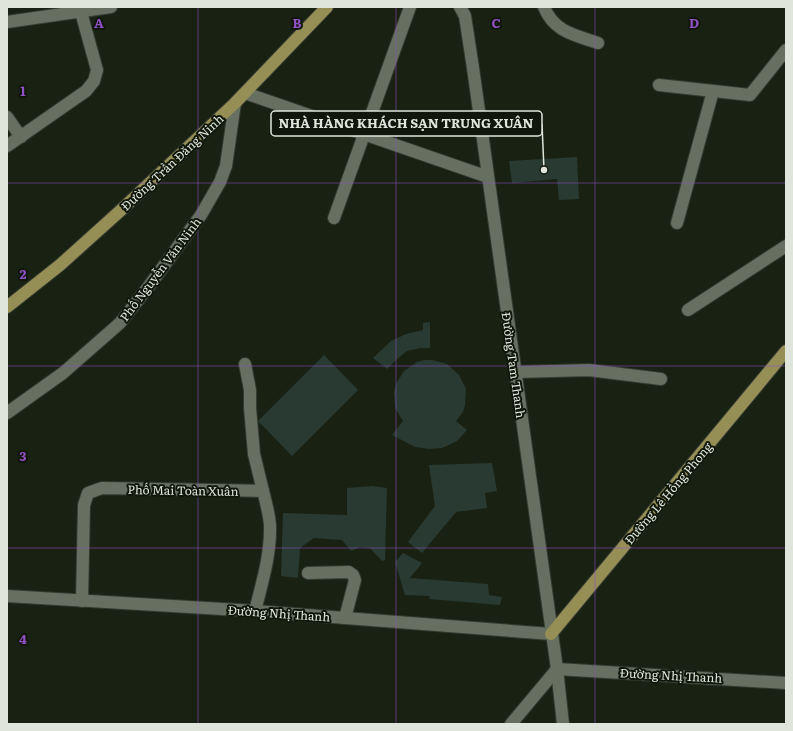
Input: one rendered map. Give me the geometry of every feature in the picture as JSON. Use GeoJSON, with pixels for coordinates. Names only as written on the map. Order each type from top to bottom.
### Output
{"type":"FeatureCollection","features":[{"type":"Feature","properties":{"kind":"main road","name":"Đường Trần Đăng Ninh"},"geometry":{"type":"LineString","coordinates":[[7,307],[60,265],[98,231],[235,103],[327,7]]}},
{"type":"Feature","properties":{"kind":"main road","name":"Đường Lê Hồng Phong"},"geometry":{"type":"LineString","coordinates":[[551,634],[786,352]]}},
{"type":"Feature","properties":{"kind":"street"},"geometry":{"type":"LineString","coordinates":[[7,22],[111,7]]}},
{"type":"Feature","properties":{"kind":"street"},"geometry":{"type":"LineString","coordinates":[[334,218],[410,7]]}},
{"type":"Feature","properties":{"kind":"street","name":"Đường Tam Thanh"},"geometry":{"type":"LineString","coordinates":[[460,7],[464,16],[473,68],[563,724]]}},
{"type":"Feature","properties":{"kind":"street"},"geometry":{"type":"LineString","coordinates":[[544,7],[552,22],[562,30],[598,43]]}},
{"type":"Feature","properties":{"kind":"street"},"geometry":{"type":"LineString","coordinates":[[7,146],[86,91],[94,81],[97,70],[81,12]]}},
{"type":"Feature","properties":{"kind":"street"},"geometry":{"type":"LineString","coordinates":[[659,85],[750,95],[786,50]]}},
{"type":"Feature","properties":{"kind":"street"},"geometry":{"type":"LineString","coordinates":[[677,223],[713,91]]}},
{"type":"Feature","properties":{"kind":"street"},"geometry":{"type":"LineString","coordinates":[[245,93],[488,177]]}},
{"type":"Feature","properties":{"kind":"street","name":"Phố Nguyễn Văn Ninh"},"geometry":{"type":"LineString","coordinates":[[7,414],[64,373],[120,323],[149,286],[201,215],[220,182],[226,166],[235,103]]}},
{"type":"Feature","properties":{"kind":"street"},"geometry":{"type":"LineString","coordinates":[[7,117],[21,137]]}},
{"type":"Feature","properties":{"kind":"street"},"geometry":{"type":"LineString","coordinates":[[688,310],[786,246]]}},
{"type":"Feature","properties":{"kind":"street"},"geometry":{"type":"LineString","coordinates":[[245,364],[250,390],[254,454],[269,513],[270,527],[266,567],[255,611]]}},
{"type":"Feature","properties":{"kind":"street"},"geometry":{"type":"LineString","coordinates":[[515,372],[589,370],[662,379]]}},
{"type":"Feature","properties":{"kind":"street","name":"Phố Mai Toàn Xuân"},"geometry":{"type":"LineString","coordinates":[[82,601],[84,505],[88,493],[102,488],[263,491]]}},
{"type":"Feature","properties":{"kind":"street"},"geometry":{"type":"LineString","coordinates":[[308,572],[349,572],[353,574],[355,580],[345,618]]}},
{"type":"Feature","properties":{"kind":"street","name":"Đường Nhị Thanh"},"geometry":{"type":"LineString","coordinates":[[7,596],[255,611],[551,634]]}},
{"type":"Feature","properties":{"kind":"street"},"geometry":{"type":"LineString","coordinates":[[512,724],[556,669]]}},
{"type":"Feature","properties":{"kind":"street","name":"Đường Nhị Thanh"},"geometry":{"type":"LineString","coordinates":[[556,669],[786,683]]}},
{"type":"Feature","properties":{"kind":"building"},"geometry":{"type":"Polygon","coordinates":[[[577,157],[579,199],[559,200],[557,179],[512,183],[509,161],[577,157]]]}},
{"type":"Feature","properties":{"kind":"building"},"geometry":{"type":"Polygon","coordinates":[[[430,322],[430,348],[420,348],[407,351],[387,369],[373,358],[391,341],[406,334],[423,330],[423,323],[430,322]]]}},
{"type":"Feature","properties":{"kind":"building"},"geometry":{"type":"Polygon","coordinates":[[[324,355],[358,390],[292,456],[258,421],[324,355]]]}},
{"type":"Feature","properties":{"kind":"building"},"geometry":{"type":"Polygon","coordinates":[[[432,360],[447,364],[459,375],[466,389],[463,412],[456,421],[467,430],[457,441],[442,448],[429,449],[415,447],[392,435],[403,421],[395,408],[394,392],[396,384],[404,371],[417,362],[432,360]]]}},
{"type":"Feature","properties":{"kind":"building"},"geometry":{"type":"Polygon","coordinates":[[[492,463],[497,491],[485,493],[487,508],[456,512],[422,553],[408,542],[435,506],[429,465],[492,463]]]}},
{"type":"Feature","properties":{"kind":"building"},"geometry":{"type":"Polygon","coordinates":[[[372,486],[387,488],[385,560],[382,561],[370,548],[360,547],[351,551],[342,540],[314,538],[300,548],[298,578],[281,576],[283,513],[347,515],[347,488],[372,486]]]}},
{"type":"Feature","properties":{"kind":"building"},"geometry":{"type":"Polygon","coordinates":[[[403,553],[422,563],[410,578],[488,584],[489,595],[502,597],[500,605],[429,599],[430,596],[405,595],[395,562],[403,553]]]}},
{"type":"Feature","properties":{"kind":"place","name":"NHÀ HÀNG KHÁCH SẠN TRUNG XUÂN"},"geometry":{"type":"Point","coordinates":[544,170]}}]}
